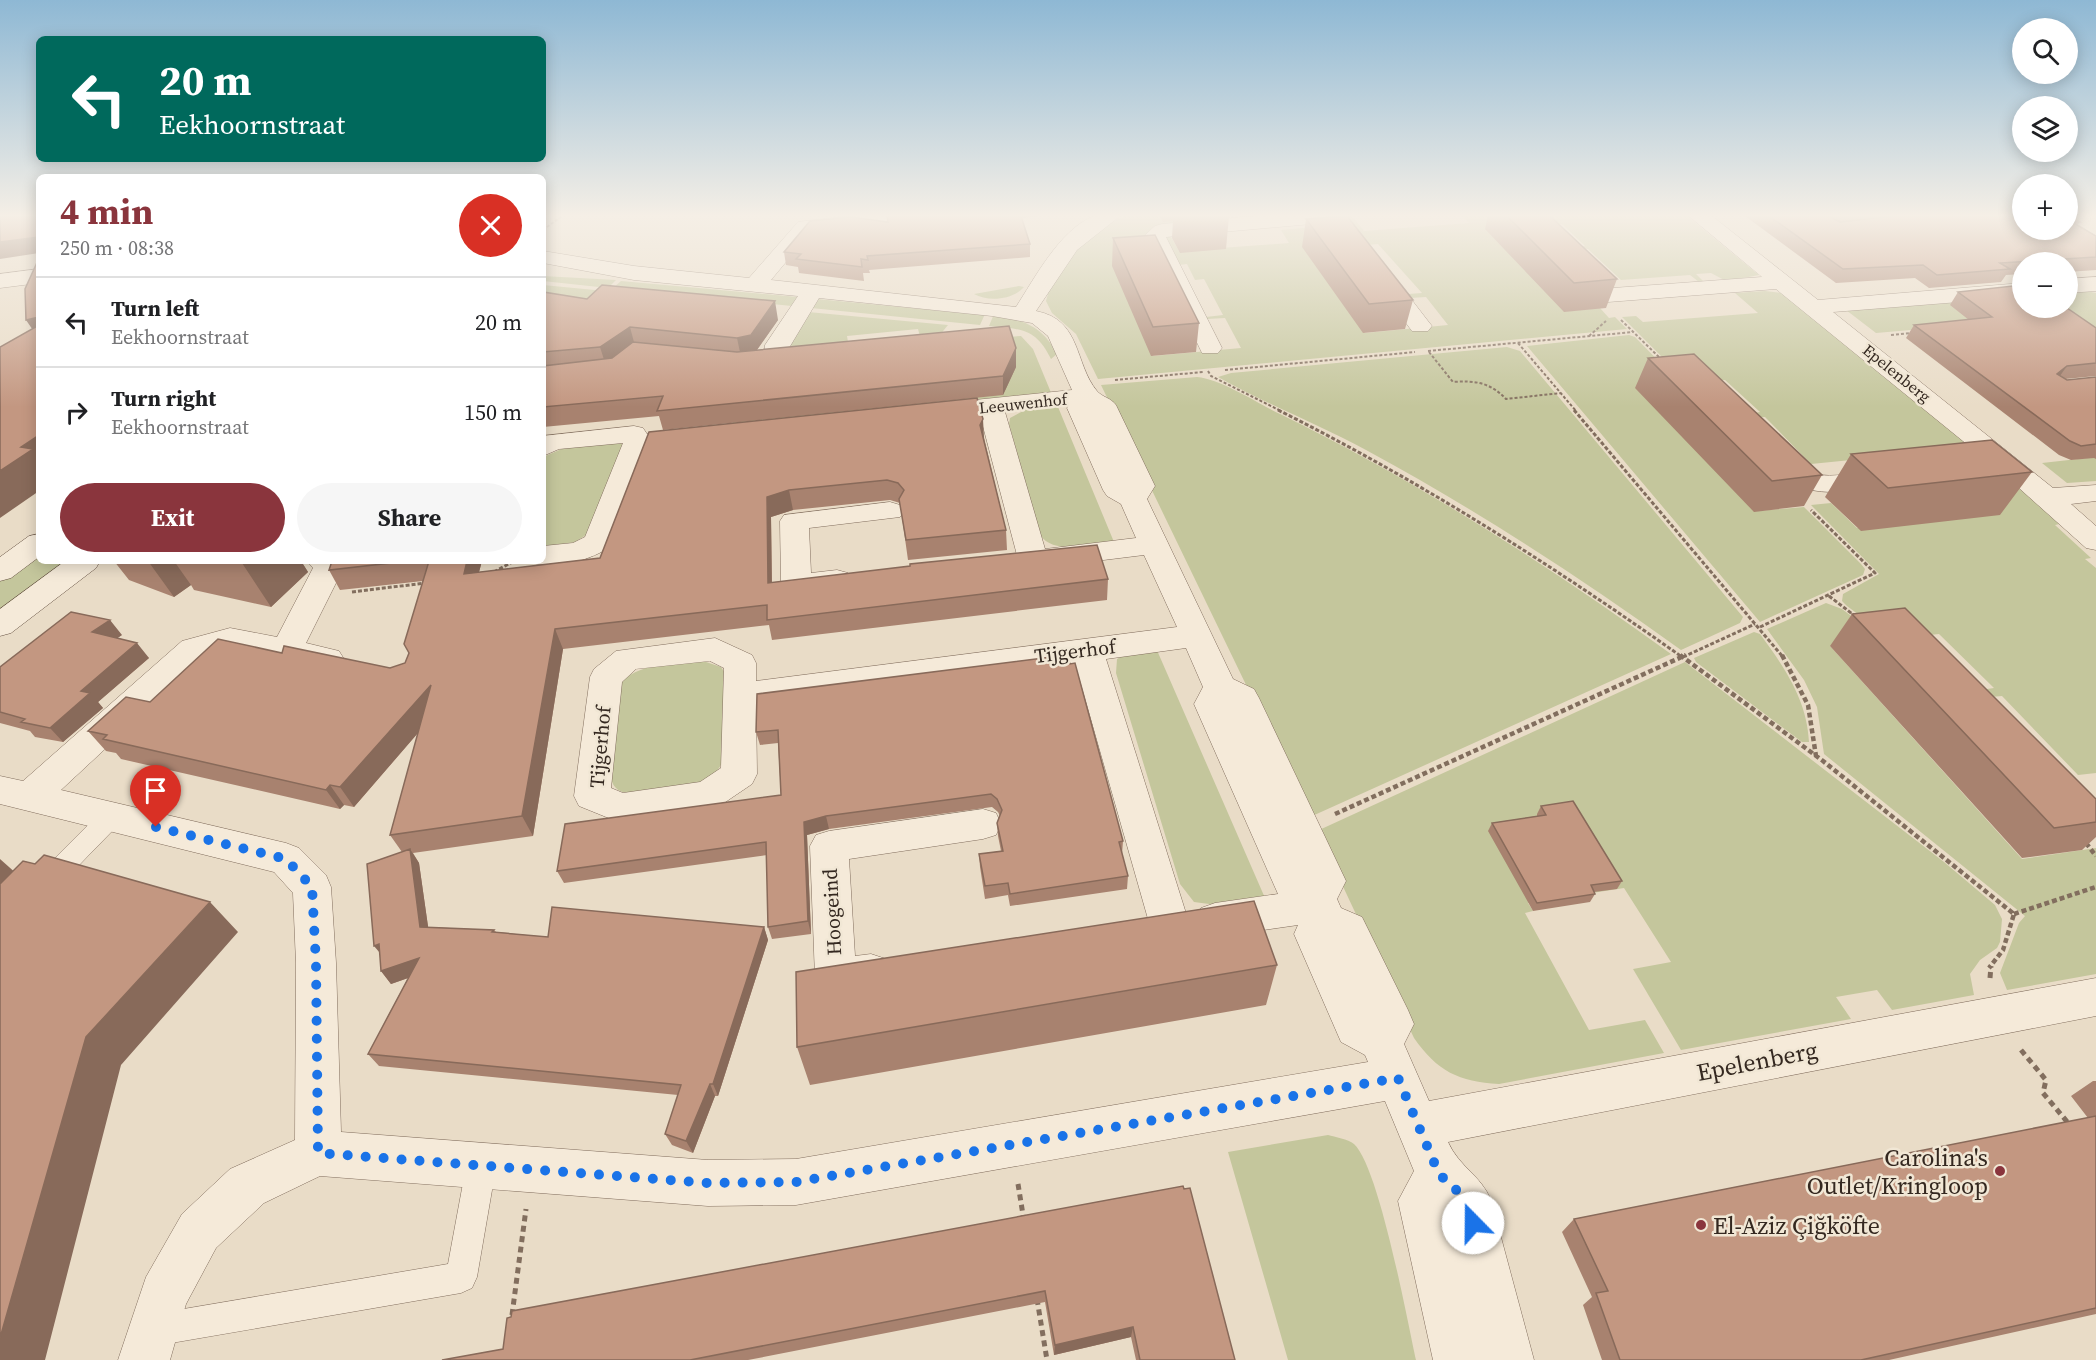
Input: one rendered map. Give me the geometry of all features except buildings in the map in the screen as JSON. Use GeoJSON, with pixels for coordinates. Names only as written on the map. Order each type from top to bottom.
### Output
{"type":"FeatureCollection","features":[{"type":"Feature","properties":{"kind":"street"},"geometry":{"type":"LineString","coordinates":[[701,279],[1023,313],[1050,324],[1058,332],[1084,390],[1080,409],[1117,490],[1133,499],[1220,687],[1242,698],[1327,881],[1314,934],[1356,1028],[1389,1060],[1439,1174],[1467,1200],[1508,1360]]}},
{"type":"Feature","properties":{"kind":"street"},"geometry":{"type":"LineString","coordinates":[[755,285],[760,279]]}},
{"type":"Feature","properties":{"kind":"street"},"geometry":{"type":"LineString","coordinates":[[1023,313],[1045,279]]}},
{"type":"Feature","properties":{"kind":"street"},"geometry":{"type":"LineString","coordinates":[[1177,279],[1210,348]]}},
{"type":"Feature","properties":{"kind":"street"},"geometry":{"type":"LineString","coordinates":[[1384,279],[1420,326]]}},
{"type":"Feature","properties":{"kind":"street"},"geometry":{"type":"LineString","coordinates":[[1589,279],[1611,303],[1782,282]]}},
{"type":"Feature","properties":{"kind":"street","name":"Epelenberg"},"geometry":{"type":"LineString","coordinates":[[1779,279],[2011,466],[2096,541]]}},
{"type":"Feature","properties":{"kind":"street"},"geometry":{"type":"LineString","coordinates":[[0,281],[36,280]]}},
{"type":"Feature","properties":{"kind":"street"},"geometry":{"type":"LineString","coordinates":[[2078,285],[2096,284]]}},
{"type":"Feature","properties":{"kind":"street"},"geometry":{"type":"LineString","coordinates":[[813,291],[768,358],[839,353]]}},
{"type":"Feature","properties":{"kind":"street"},"geometry":{"type":"LineString","coordinates":[[1814,307],[2012,291]]}},
{"type":"Feature","properties":{"kind":"street","name":"Leeuwenhof"},"geometry":{"type":"LineString","coordinates":[[908,415],[991,407],[1084,390]]}},
{"type":"Feature","properties":{"kind":"street"},"geometry":{"type":"LineString","coordinates":[[991,407],[1021,560],[1154,545]]}},
{"type":"Feature","properties":{"kind":"street"},"geometry":{"type":"LineString","coordinates":[[546,446],[552,442],[634,434],[636,443],[597,542],[580,552],[546,556]]}},
{"type":"Feature","properties":{"kind":"street"},"geometry":{"type":"LineString","coordinates":[[636,443],[707,436]]}},
{"type":"Feature","properties":{"kind":"street"},"geometry":{"type":"LineString","coordinates":[[1757,441],[1790,473],[1807,483],[1821,485],[1904,477]]}},
{"type":"Feature","properties":{"kind":"street"},"geometry":{"type":"LineString","coordinates":[[1976,470],[2011,466]]}},
{"type":"Feature","properties":{"kind":"street"},"geometry":{"type":"LineString","coordinates":[[2048,497],[2096,494]]}},
{"type":"Feature","properties":{"kind":"street"},"geometry":{"type":"LineString","coordinates":[[867,577],[796,585],[794,521],[890,511]]}},
{"type":"Feature","properties":{"kind":"street"},"geometry":{"type":"LineString","coordinates":[[0,571],[36,545]]}},
{"type":"Feature","properties":{"kind":"street"},"geometry":{"type":"LineString","coordinates":[[0,625],[81,564]]}},
{"type":"Feature","properties":{"kind":"street"},"geometry":{"type":"LineString","coordinates":[[287,650],[331,564]]}},
{"type":"Feature","properties":{"kind":"street","name":"Tijgerhof"},"geometry":{"type":"LineString","coordinates":[[740,695],[1196,636]]}},
{"type":"Feature","properties":{"kind":"street"},"geometry":{"type":"LineString","coordinates":[[15,793],[193,649],[230,639],[356,665]]}},
{"type":"Feature","properties":{"kind":"street","name":"Tijgerhof"},"geometry":{"type":"LineString","coordinates":[[715,649],[740,663],[740,695],[739,774],[708,795],[621,808],[592,796],[606,677],[627,659],[715,649]]}},
{"type":"Feature","properties":{"kind":"street"},"geometry":{"type":"LineString","coordinates":[[1087,650],[1153,929],[1321,907]]}},
{"type":"Feature","properties":{"kind":"street"},"geometry":{"type":"LineString","coordinates":[[1220,687],[1211,704],[1293,886],[1321,907]]}},
{"type":"Feature","properties":{"kind":"street"},"geometry":{"type":"LineString","coordinates":[[15,793],[286,859],[312,887],[316,963],[318,1153]]}},
{"type":"Feature","properties":{"kind":"street","name":"Hoogeind"},"geometry":{"type":"LineString","coordinates":[[905,966],[836,977],[829,846],[983,824]]}},
{"type":"Feature","properties":{"kind":"street","name":"Epelenberg"},"geometry":{"type":"LineString","coordinates":[[1418,1125],[2096,997]]}},
{"type":"Feature","properties":{"kind":"street"},"geometry":{"type":"LineString","coordinates":[[149,1345],[164,1295],[199,1231],[247,1186],[318,1153],[708,1183],[796,1182],[1012,1144],[1389,1060]]}},
{"type":"Feature","properties":{"kind":"street"},"geometry":{"type":"LineString","coordinates":[[1439,1174],[1422,1201],[1459,1360]]}},
{"type":"Feature","properties":{"kind":"lane"},"geometry":{"type":"LineString","coordinates":[[32,897],[112,816]]}},
{"type":"Feature","properties":{"kind":"lane"},"geometry":{"type":"LineString","coordinates":[[149,1345],[461,1277],[481,1167]]}},
{"type":"Feature","properties":{"kind":"path"},"geometry":{"type":"LineString","coordinates":[[1588,336],[1611,303],[1633,332],[1663,361]]}},
{"type":"Feature","properties":{"kind":"path"},"geometry":{"type":"LineString","coordinates":[[1084,390],[1209,372],[1633,332]]}},
{"type":"Feature","properties":{"kind":"path"},"geometry":{"type":"LineString","coordinates":[[1855,339],[1914,333]]}},
{"type":"Feature","properties":{"kind":"path"},"geometry":{"type":"LineString","coordinates":[[1518,343],[1785,659],[1805,694],[1815,724],[1816,757]]}},
{"type":"Feature","properties":{"kind":"path"},"geometry":{"type":"LineString","coordinates":[[1429,351],[1453,382],[1486,383],[1499,390],[1506,399],[1561,393]]}},
{"type":"Feature","properties":{"kind":"path"},"geometry":{"type":"LineString","coordinates":[[1209,372],[1211,376],[1336,438],[1489,526],[1682,656],[1816,757],[2014,915]]}},
{"type":"Feature","properties":{"kind":"path"},"geometry":{"type":"LineString","coordinates":[[1760,627],[1875,573],[1803,501],[1807,483]]}},
{"type":"Feature","properties":{"kind":"path"},"geometry":{"type":"LineString","coordinates":[[486,576],[508,564]]}},
{"type":"Feature","properties":{"kind":"path"},"geometry":{"type":"LineString","coordinates":[[315,596],[435,582]]}},
{"type":"Feature","properties":{"kind":"path"},"geometry":{"type":"LineString","coordinates":[[1829,596],[1863,622]]}},
{"type":"Feature","properties":{"kind":"path"},"geometry":{"type":"LineString","coordinates":[[1302,828],[1755,624]]}},
{"type":"Feature","properties":{"kind":"path"},"geometry":{"type":"LineString","coordinates":[[2085,838],[2087,847],[2096,856]]}},
{"type":"Feature","properties":{"kind":"path"},"geometry":{"type":"LineString","coordinates":[[2014,915],[2096,887]]}},
{"type":"Feature","properties":{"kind":"path"},"geometry":{"type":"LineString","coordinates":[[2014,915],[2003,950],[1989,968],[1994,1016],[2046,1080],[2043,1093],[2073,1130]]}},
{"type":"Feature","properties":{"kind":"path"},"geometry":{"type":"LineString","coordinates":[[1012,1144],[1025,1224]]}},
{"type":"Feature","properties":{"kind":"path"},"geometry":{"type":"LineString","coordinates":[[511,1326],[531,1169]]}},
{"type":"Feature","properties":{"kind":"path"},"geometry":{"type":"LineString","coordinates":[[1036,1292],[1047,1360]]}},
{"type":"Feature","properties":{"kind":"green space"},"geometry":{"type":"Polygon","coordinates":[[[546,279],[616,280],[608,288],[546,281],[546,279]]]}},
{"type":"Feature","properties":{"kind":"green space"},"geometry":{"type":"Polygon","coordinates":[[[1056,279],[1121,279],[1153,356],[1241,348],[1225,318],[1207,319],[1206,317],[1223,315],[1204,279],[1328,279],[1365,333],[1448,325],[1426,297],[1410,298],[1408,294],[1422,293],[1410,279],[1538,279],[1568,311],[1600,308],[1609,318],[1615,317],[1627,329],[1098,379],[1076,334],[1052,313],[1046,301],[1049,290],[1056,279]]]}},
{"type":"Feature","properties":{"kind":"green space"},"geometry":{"type":"Polygon","coordinates":[[[621,281],[798,297],[792,306],[613,288],[621,281]]]}},
{"type":"Feature","properties":{"kind":"green space"},"geometry":{"type":"Polygon","coordinates":[[[546,285],[605,291],[585,308],[546,302],[546,285]]]}},
{"type":"Feature","properties":{"kind":"green space"},"geometry":{"type":"Polygon","coordinates":[[[1024,287],[1014,295],[1007,297],[993,299],[974,294],[1024,287]]]}},
{"type":"Feature","properties":{"kind":"green space"},"geometry":{"type":"Polygon","coordinates":[[[1765,291],[1783,293],[1985,458],[1901,455],[1811,464],[1765,417],[1747,418],[1744,415],[1760,412],[1725,380],[1688,383],[1622,317],[1636,316],[1643,322],[1758,313],[1735,293],[1765,291]]]}},
{"type":"Feature","properties":{"kind":"green space"},"geometry":{"type":"Polygon","coordinates":[[[2078,292],[2096,293],[2096,328],[2078,317],[2078,292]]]}},
{"type":"Feature","properties":{"kind":"green space"},"geometry":{"type":"Polygon","coordinates":[[[2011,297],[2012,318],[2048,318],[1876,333],[1846,310],[2011,297]]]}},
{"type":"Feature","properties":{"kind":"green space"},"geometry":{"type":"Polygon","coordinates":[[[817,299],[985,314],[980,325],[811,308],[817,299]]]}},
{"type":"Feature","properties":{"kind":"green space"},"geometry":{"type":"Polygon","coordinates":[[[808,312],[948,325],[939,336],[921,340],[918,329],[847,336],[848,342],[796,349],[789,345],[808,312]]]}},
{"type":"Feature","properties":{"kind":"green space"},"geometry":{"type":"Polygon","coordinates":[[[994,314],[1023,322],[1039,331],[1057,354],[1051,359],[1039,341],[1026,332],[989,326],[994,314]]]}},
{"type":"Feature","properties":{"kind":"green space"},"geometry":{"type":"Polygon","coordinates":[[[1629,335],[1635,337],[1680,383],[1758,511],[1804,507],[1861,564],[1865,569],[1863,575],[1760,622],[1527,346],[1629,335]]]}},
{"type":"Feature","properties":{"kind":"green space"},"geometry":{"type":"Polygon","coordinates":[[[1021,336],[1033,349],[1052,395],[733,427],[733,411],[1007,337],[1021,336]]]}},
{"type":"Feature","properties":{"kind":"green space"},"geometry":{"type":"Polygon","coordinates":[[[1507,347],[1520,351],[1743,617],[1740,623],[1681,650],[1566,570],[1447,496],[1348,441],[1218,377],[1231,373],[1507,347]]]}},
{"type":"Feature","properties":{"kind":"green space"},"geometry":{"type":"Polygon","coordinates":[[[1197,377],[1217,382],[1239,392],[1382,467],[1481,526],[1577,588],[1671,654],[1310,817],[1101,385],[1197,377]]]}},
{"type":"Feature","properties":{"kind":"green space"},"geometry":{"type":"Polygon","coordinates":[[[1058,407],[1114,542],[1064,547],[1047,541],[1040,535],[1009,424],[1010,418],[1025,410],[1058,407]]]}},
{"type":"Feature","properties":{"kind":"green space"},"geometry":{"type":"Polygon","coordinates":[[[621,443],[623,445],[586,535],[575,542],[546,547],[546,456],[564,448],[621,443]]]}},
{"type":"Feature","properties":{"kind":"green space"},"geometry":{"type":"Polygon","coordinates":[[[2096,457],[2096,481],[2067,483],[2042,463],[2096,457]]]}},
{"type":"Feature","properties":{"kind":"green space"},"geometry":{"type":"Polygon","coordinates":[[[2018,485],[2064,523],[2055,525],[2091,558],[2085,559],[2096,568],[2096,773],[2078,775],[2002,696],[1979,698],[1973,691],[1994,688],[1939,634],[1891,639],[1847,606],[1842,601],[1843,594],[1879,574],[1811,505],[1831,503],[1857,528],[1998,514],[2018,485]]]}},
{"type":"Feature","properties":{"kind":"green space"},"geometry":{"type":"Polygon","coordinates":[[[36,552],[36,564],[70,564],[0,617],[0,578],[36,552]]]}},
{"type":"Feature","properties":{"kind":"green space"},"geometry":{"type":"Polygon","coordinates":[[[1826,603],[1842,609],[1882,639],[1830,646],[2022,859],[2096,848],[2096,974],[2007,990],[2000,973],[2019,923],[2025,916],[1824,754],[1817,707],[1804,680],[1767,629],[1826,603]]]}},
{"type":"Feature","properties":{"kind":"green space"},"geometry":{"type":"Polygon","coordinates":[[[1754,632],[1760,634],[1793,685],[1804,712],[1809,742],[1802,742],[1696,662],[1694,658],[1754,632]]]}},
{"type":"Feature","properties":{"kind":"green space"},"geometry":{"type":"Polygon","coordinates":[[[1156,648],[1265,898],[1217,905],[1194,902],[1180,884],[1116,673],[1117,659],[1131,651],[1156,648]]]}},
{"type":"Feature","properties":{"kind":"green space"},"geometry":{"type":"Polygon","coordinates":[[[703,661],[721,667],[725,673],[723,760],[719,768],[705,781],[689,787],[646,793],[620,791],[614,786],[610,775],[622,681],[650,667],[703,661]]]}},
{"type":"Feature","properties":{"kind":"green space"},"geometry":{"type":"Polygon","coordinates":[[[1685,662],[1944,862],[1995,905],[2002,919],[2000,942],[1997,948],[1980,960],[1970,974],[1974,995],[1892,1010],[1877,990],[1836,997],[1851,1019],[1681,1050],[1633,969],[1671,962],[1624,888],[1528,903],[1533,911],[1525,913],[1589,1030],[1645,1020],[1664,1053],[1499,1084],[1472,1081],[1450,1073],[1431,1059],[1414,1038],[1317,831],[1685,662]]]}},
{"type":"Feature","properties":{"kind":"green space"},"geometry":{"type":"Polygon","coordinates":[[[1328,1135],[1354,1144],[1373,1182],[1391,1245],[1416,1360],[1288,1360],[1228,1152],[1328,1135]]]}},
{"type":"Feature","properties":{"kind":"place","name":"Carolina's Outlet/Kringloop"},"geometry":{"type":"Point","coordinates":[2000,1171]}},
{"type":"Feature","properties":{"kind":"place","name":"El-Aziz Çiğköfte"},"geometry":{"type":"Point","coordinates":[1701,1225]}},
{"type":"Feature","properties":{"kind":"route"},"geometry":{"type":"LineString","coordinates":[[156,827],[286,859],[312,887],[316,963],[318,1153],[708,1183],[796,1182],[1398,1078],[1439,1174],[1467,1200],[1473,1223]]}}]}
